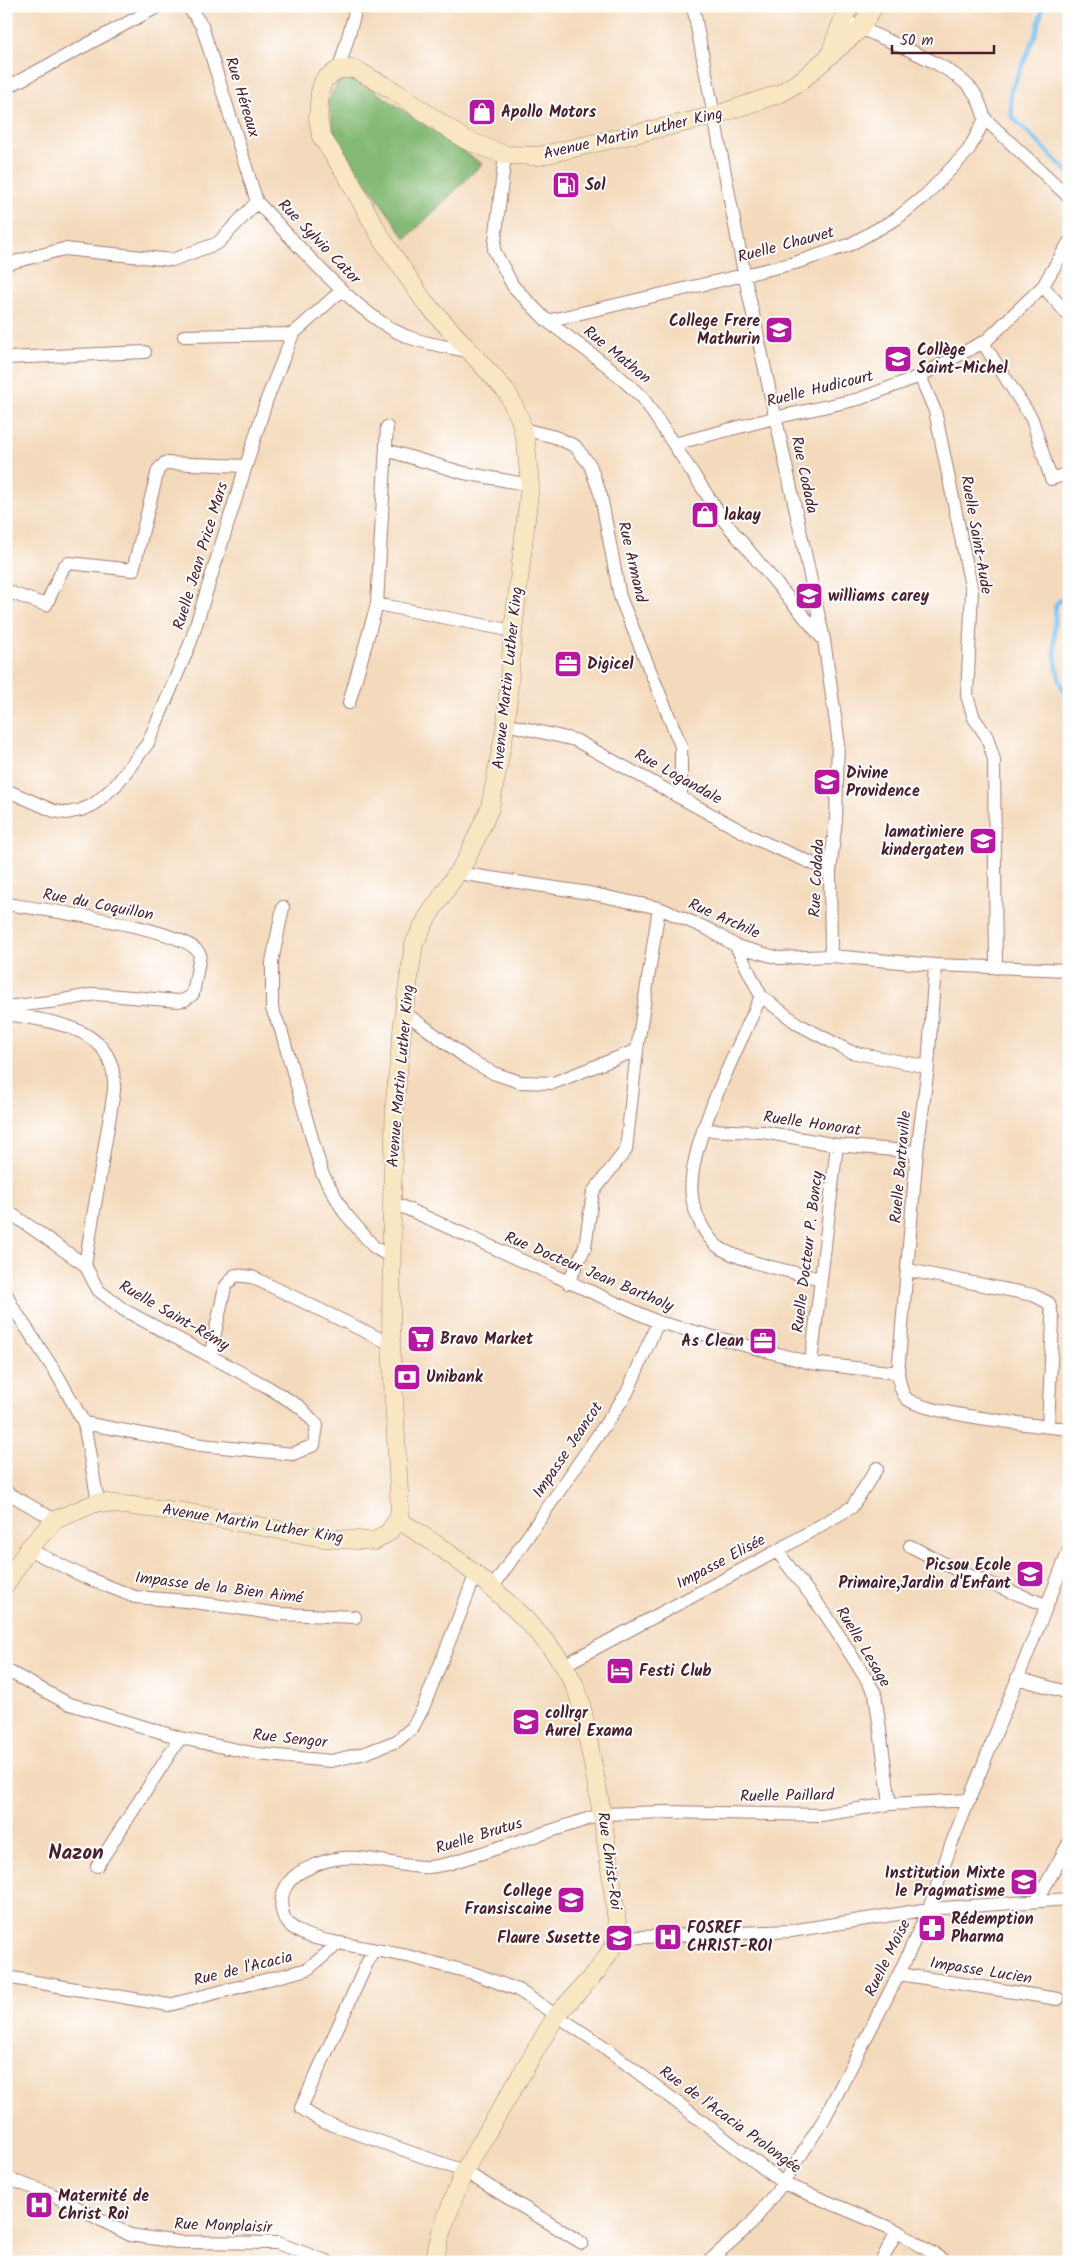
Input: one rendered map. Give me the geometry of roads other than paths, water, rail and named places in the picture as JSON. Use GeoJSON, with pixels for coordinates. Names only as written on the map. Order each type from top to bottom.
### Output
{"type":"FeatureCollection","features":[{"type":"Feature","properties":{"kind":"main road","name":"Avenue Martin Luther King"},"geometry":{"type":"LineString","coordinates":[[6,1584],[28,1549],[55,1520],[98,1502],[184,1512],[323,1538],[375,1541],[389,1532],[398,1520],[400,1511],[391,1344],[392,1202],[396,1102],[404,1012],[414,944],[427,918],[458,873],[490,808],[506,724],[513,632],[530,485],[523,429],[507,392],[424,301],[380,236],[346,174],[321,136],[318,117],[320,92],[324,80],[338,69],[355,69],[394,91],[464,139],[505,155],[539,156],[713,116],[781,92],[802,79],[830,54],[847,12]]}},
{"type":"Feature","properties":{"kind":"main road"},"geometry":{"type":"LineString","coordinates":[[830,54],[867,17]]}},
{"type":"Feature","properties":{"kind":"main road","name":"Rue Christ-Roi"},"geometry":{"type":"LineString","coordinates":[[398,1520],[422,1533],[492,1588],[531,1625],[564,1665],[578,1691],[603,1814],[619,1938]]}},
{"type":"Feature","properties":{"kind":"main road"},"geometry":{"type":"LineString","coordinates":[[434,2262],[441,2232],[464,2171],[556,2016],[597,1971],[619,1938]]}},
{"type":"Feature","properties":{"kind":"street"},"geometry":{"type":"LineString","coordinates":[[6,88],[159,6]]}},
{"type":"Feature","properties":{"kind":"street","name":"Rue Héreaux"},"geometry":{"type":"LineString","coordinates":[[188,6],[202,26],[257,202]]}},
{"type":"Feature","properties":{"kind":"street"},"geometry":{"type":"LineString","coordinates":[[338,69],[354,16],[355,6]]}},
{"type":"Feature","properties":{"kind":"street","name":"Rue Codada"},"geometry":{"type":"LineString","coordinates":[[693,6],[744,273],[774,418],[824,640],[838,737],[836,820],[830,871],[831,956]]}},
{"type":"Feature","properties":{"kind":"street"},"geometry":{"type":"LineString","coordinates":[[847,12],[867,17],[959,78],[974,92],[985,119],[1069,197]]}},
{"type":"Feature","properties":{"kind":"street","name":"Ruelle Chauvet"},"geometry":{"type":"LineString","coordinates":[[547,322],[744,273],[795,263],[849,245],[896,219],[927,194],[968,151],[985,119]]}},
{"type":"Feature","properties":{"kind":"street","name":"Rue Mathon"},"geometry":{"type":"LineString","coordinates":[[505,155],[494,250],[513,286],[547,322],[610,368],[643,398],[725,522],[824,640]]}},
{"type":"Feature","properties":{"kind":"street","name":"Rue Sylvio Cator"},"geometry":{"type":"LineString","coordinates":[[6,264],[64,249],[172,260],[218,243],[257,202],[342,290],[374,318],[410,338],[471,352]]}},
{"type":"Feature","properties":{"kind":"street","name":"Ruelle Hudicourt"},"geometry":{"type":"LineString","coordinates":[[674,444],[774,418],[859,399],[920,376],[983,343],[1043,286],[1069,242]]}},
{"type":"Feature","properties":{"kind":"street"},"geometry":{"type":"LineString","coordinates":[[1043,286],[1069,316]]}},
{"type":"Feature","properties":{"kind":"street","name":"Ruelle Jean Price Mars"},"geometry":{"type":"LineString","coordinates":[[6,790],[54,811],[67,813],[93,805],[116,785],[148,742],[190,644],[268,399],[293,334],[342,290]]}},
{"type":"Feature","properties":{"kind":"street"},"geometry":{"type":"LineString","coordinates":[[184,336],[293,334]]}},
{"type":"Feature","properties":{"kind":"street"},"geometry":{"type":"LineString","coordinates":[[983,343],[1032,419],[1051,479],[1069,473]]}},
{"type":"Feature","properties":{"kind":"street"},"geometry":{"type":"LineString","coordinates":[[6,358],[145,352]]}},
{"type":"Feature","properties":{"kind":"street","name":"Ruelle Saint-Aude"},"geometry":{"type":"LineString","coordinates":[[920,376],[935,411],[972,591],[966,696],[974,718],[987,737],[994,760],[996,968]]}},
{"type":"Feature","properties":{"kind":"street"},"geometry":{"type":"LineString","coordinates":[[349,704],[377,604],[388,427]]}},
{"type":"Feature","properties":{"kind":"street","name":"Rue Armand"},"geometry":{"type":"LineString","coordinates":[[523,429],[554,437],[575,446],[590,466],[601,496],[620,597],[681,746],[681,796]]}},
{"type":"Feature","properties":{"kind":"street"},"geometry":{"type":"LineString","coordinates":[[386,450],[464,473],[530,485]]}},
{"type":"Feature","properties":{"kind":"street"},"geometry":{"type":"LineString","coordinates":[[6,591],[46,605],[64,566],[69,563],[133,570],[158,470],[165,462],[246,466]]}},
{"type":"Feature","properties":{"kind":"street"},"geometry":{"type":"LineString","coordinates":[[377,604],[513,632]]}},
{"type":"Feature","properties":{"kind":"street","name":"Rue Logandale"},"geometry":{"type":"LineString","coordinates":[[506,724],[575,740],[681,796],[756,839],[830,871]]}},
{"type":"Feature","properties":{"kind":"street","name":"Rue Archile"},"geometry":{"type":"LineString","coordinates":[[458,873],[589,893],[659,908],[708,929],[736,946],[779,958],[831,956],[935,965],[1069,970]]}},
{"type":"Feature","properties":{"kind":"street","name":"Rue du Coquillon"},"geometry":{"type":"LineString","coordinates":[[6,904],[141,927],[195,946],[200,955],[193,994],[185,1000],[96,994],[58,1002],[6,1007]]}},
{"type":"Feature","properties":{"kind":"street"},"geometry":{"type":"LineString","coordinates":[[283,906],[272,962],[272,1009],[281,1030],[322,1173],[344,1212],[374,1247],[392,1258]]}},
{"type":"Feature","properties":{"kind":"street"},"geometry":{"type":"LineString","coordinates":[[568,1283],[585,1247],[593,1192],[626,1150],[637,1050],[659,908]]}},
{"type":"Feature","properties":{"kind":"street"},"geometry":{"type":"LineString","coordinates":[[736,946],[760,996],[798,1024],[851,1052],[928,1067]]}},
{"type":"Feature","properties":{"kind":"street","name":"Ruelle Bartraville"},"geometry":{"type":"LineString","coordinates":[[898,1373],[917,1152],[928,1067],[935,965]]}},
{"type":"Feature","properties":{"kind":"street"},"geometry":{"type":"LineString","coordinates":[[760,996],[703,1130],[692,1177],[692,1198],[700,1220],[714,1243],[741,1258],[820,1280]]}},
{"type":"Feature","properties":{"kind":"street"},"geometry":{"type":"LineString","coordinates":[[404,1012],[468,1059],[492,1074],[520,1082],[553,1082],[637,1050]]}},
{"type":"Feature","properties":{"kind":"street"},"geometry":{"type":"LineString","coordinates":[[6,1014],[48,1021],[84,1033],[99,1044],[109,1056],[113,1066],[114,1091],[85,1265],[6,1210]]}},
{"type":"Feature","properties":{"kind":"street","name":"Ruelle Honorat"},"geometry":{"type":"LineString","coordinates":[[703,1130],[763,1132],[837,1146],[917,1152]]}},
{"type":"Feature","properties":{"kind":"street","name":"Ruelle Docteur P. Boncy"},"geometry":{"type":"LineString","coordinates":[[811,1363],[837,1146]]}},
{"type":"Feature","properties":{"kind":"street","name":"Rue Docteur Jean Bartholy"},"geometry":{"type":"LineString","coordinates":[[392,1202],[658,1322],[811,1363],[898,1373]]}},
{"type":"Feature","properties":{"kind":"street","name":"Ruelle Saint-Rémy"},"geometry":{"type":"LineString","coordinates":[[84,1424],[201,1446],[293,1454],[314,1445],[317,1425],[300,1407],[266,1386],[124,1310],[98,1290],[85,1265]]}},
{"type":"Feature","properties":{"kind":"street"},"geometry":{"type":"LineString","coordinates":[[908,1270],[1033,1295],[1049,1303],[1052,1320],[1048,1426]]}},
{"type":"Feature","properties":{"kind":"street"},"geometry":{"type":"LineString","coordinates":[[210,1356],[225,1287],[235,1275],[252,1277],[391,1344]]}},
{"type":"Feature","properties":{"kind":"street"},"geometry":{"type":"LineString","coordinates":[[6,1293],[12,1306],[58,1376],[84,1424],[98,1502]]}},
{"type":"Feature","properties":{"kind":"street","name":"Impasse Jeancot"},"geometry":{"type":"LineString","coordinates":[[492,1588],[627,1393],[658,1322]]}},
{"type":"Feature","properties":{"kind":"street"},"geometry":{"type":"LineString","coordinates":[[898,1373],[901,1390],[907,1399],[941,1411],[1069,1429]]}},
{"type":"Feature","properties":{"kind":"street","name":"Impasse Elisée"},"geometry":{"type":"LineString","coordinates":[[564,1665],[777,1551],[852,1507],[877,1468]]}},
{"type":"Feature","properties":{"kind":"street"},"geometry":{"type":"LineString","coordinates":[[6,1492],[55,1520]]}},
{"type":"Feature","properties":{"kind":"street"},"geometry":{"type":"LineString","coordinates":[[910,1546],[963,1573],[1046,1605]]}},
{"type":"Feature","properties":{"kind":"street","name":"Impasse de la Bien Aimé"},"geometry":{"type":"LineString","coordinates":[[28,1549],[85,1578],[135,1596],[280,1614],[355,1617]]}},
{"type":"Feature","properties":{"kind":"street","name":"Ruelle Moïse"},"geometry":{"type":"LineString","coordinates":[[708,2262],[751,2224],[783,2183],[824,2119],[899,1974],[929,1909],[951,1845],[1069,1550]]}},
{"type":"Feature","properties":{"kind":"street","name":"Ruelle Lesage"},"geometry":{"type":"LineString","coordinates":[[777,1551],[826,1615],[875,1693],[890,1804]]}},
{"type":"Feature","properties":{"kind":"street","name":"Rue Sengor"},"geometry":{"type":"LineString","coordinates":[[6,1670],[67,1703],[180,1738],[257,1754],[331,1760],[365,1753],[398,1741],[413,1727],[423,1708],[475,1576]]}},
{"type":"Feature","properties":{"kind":"street"},"geometry":{"type":"LineString","coordinates":[[1017,1678],[1069,1693]]}},
{"type":"Feature","properties":{"kind":"street"},"geometry":{"type":"LineString","coordinates":[[96,1866],[180,1738]]}},
{"type":"Feature","properties":{"kind":"street","name":"Ruelle Paillard"},"geometry":{"type":"LineString","coordinates":[[603,1814],[665,1812],[820,1815],[890,1804],[970,1800]]}},
{"type":"Feature","properties":{"kind":"street","name":"Ruelle Brutus"},"geometry":{"type":"LineString","coordinates":[[339,1943],[315,1938],[295,1930],[284,1917],[280,1902],[284,1889],[296,1875],[322,1862],[360,1858],[424,1868],[448,1864],[603,1814]]}},
{"type":"Feature","properties":{"kind":"street"},"geometry":{"type":"LineString","coordinates":[[1038,1899],[1069,1843]]}},
{"type":"Feature","properties":{"kind":"street"},"geometry":{"type":"LineString","coordinates":[[619,1938],[791,1931],[929,1909],[1038,1899],[1069,1899]]}},
{"type":"Feature","properties":{"kind":"street"},"geometry":{"type":"LineString","coordinates":[[339,1943],[407,1956],[482,1976],[518,1990],[556,2016]]}},
{"type":"Feature","properties":{"kind":"street","name":"Rue de l'Acacia"},"geometry":{"type":"LineString","coordinates":[[6,1977],[169,2005],[308,1969],[339,1943]]}},
{"type":"Feature","properties":{"kind":"street"},"geometry":{"type":"LineString","coordinates":[[373,1950],[301,2108],[321,2121],[464,2171],[582,2243]]}},
{"type":"Feature","properties":{"kind":"street","name":"Impasse Lucien"},"geometry":{"type":"LineString","coordinates":[[899,1974],[1058,2000]]}},
{"type":"Feature","properties":{"kind":"street","name":"Rue de l'Acacia Prolongée"},"geometry":{"type":"LineString","coordinates":[[556,2016],[604,2046],[783,2183],[896,2231],[946,2262]]}},
{"type":"Feature","properties":{"kind":"street","name":"Rue Monplaisir"},"geometry":{"type":"LineString","coordinates":[[6,2178],[51,2194],[130,2235],[178,2242],[277,2243],[329,2262]]}},
{"type":"Feature","properties":{"kind":"street"},"geometry":{"type":"LineString","coordinates":[[881,2262],[896,2231]]}},
{"type":"Feature","properties":{"kind":"waterway"},"geometry":{"type":"LineString","coordinates":[[1043,6],[1037,31],[1010,93],[1012,117],[1069,173]]}},
{"type":"Feature","properties":{"kind":"waterway"},"geometry":{"type":"LineString","coordinates":[[1069,593],[1056,604],[1054,629],[1059,679],[1069,702]]}},
{"type":"Feature","properties":{"kind":"place","name":"Apollo Motors"},"geometry":{"type":"Point","coordinates":[482,112]}},
{"type":"Feature","properties":{"kind":"place","name":"Sol"},"geometry":{"type":"Point","coordinates":[566,185]}},
{"type":"Feature","properties":{"kind":"place","name":"College Frere Mathurin"},"geometry":{"type":"Point","coordinates":[779,330]}},
{"type":"Feature","properties":{"kind":"place","name":"Collège Saint-Michel"},"geometry":{"type":"Point","coordinates":[898,359]}},
{"type":"Feature","properties":{"kind":"place","name":"lakay"},"geometry":{"type":"Point","coordinates":[705,515]}},
{"type":"Feature","properties":{"kind":"place","name":"williams carey"},"geometry":{"type":"Point","coordinates":[809,596]}},
{"type":"Feature","properties":{"kind":"place","name":"Digicel"},"geometry":{"type":"Point","coordinates":[568,664]}},
{"type":"Feature","properties":{"kind":"place","name":"Divine Providence"},"geometry":{"type":"Point","coordinates":[827,782]}},
{"type":"Feature","properties":{"kind":"place","name":"lamatiniere kindergaten"},"geometry":{"type":"Point","coordinates":[983,841]}},
{"type":"Feature","properties":{"kind":"place","name":"Bravo Market"},"geometry":{"type":"Point","coordinates":[421,1339]}},
{"type":"Feature","properties":{"kind":"place","name":"As Clean"},"geometry":{"type":"Point","coordinates":[763,1341]}},
{"type":"Feature","properties":{"kind":"place","name":"Unibank"},"geometry":{"type":"Point","coordinates":[407,1377]}},
{"type":"Feature","properties":{"kind":"place","name":"Picsou Ecole Primaire,Jardin d'Enfant"},"geometry":{"type":"Point","coordinates":[1030,1574]}},
{"type":"Feature","properties":{"kind":"place","name":"Festi Club"},"geometry":{"type":"Point","coordinates":[620,1671]}},
{"type":"Feature","properties":{"kind":"place","name":"collrgr Aurel Exama"},"geometry":{"type":"Point","coordinates":[526,1722]}},
{"type":"Feature","properties":{"kind":"place","name":"Institution Mixte le Pragmatisme"},"geometry":{"type":"Point","coordinates":[1024,1882]}},
{"type":"Feature","properties":{"kind":"place","name":"College Fransiscaine"},"geometry":{"type":"Point","coordinates":[571,1900]}},
{"type":"Feature","properties":{"kind":"place","name":"Rédemption Pharma"},"geometry":{"type":"Point","coordinates":[932,1928]}},
{"type":"Feature","properties":{"kind":"place","name":"FOSREF CHRIST-ROI"},"geometry":{"type":"Point","coordinates":[668,1937]}},
{"type":"Feature","properties":{"kind":"place","name":"Flaure Susette"},"geometry":{"type":"Point","coordinates":[619,1938]}},
{"type":"Feature","properties":{"kind":"place","name":"Maternité de Christ Roi"},"geometry":{"type":"Point","coordinates":[39,2205]}},
{"type":"Feature","properties":{"kind":"district","name":"Nazon"},"geometry":{"type":"Point","coordinates":[76,1853]}}]}
